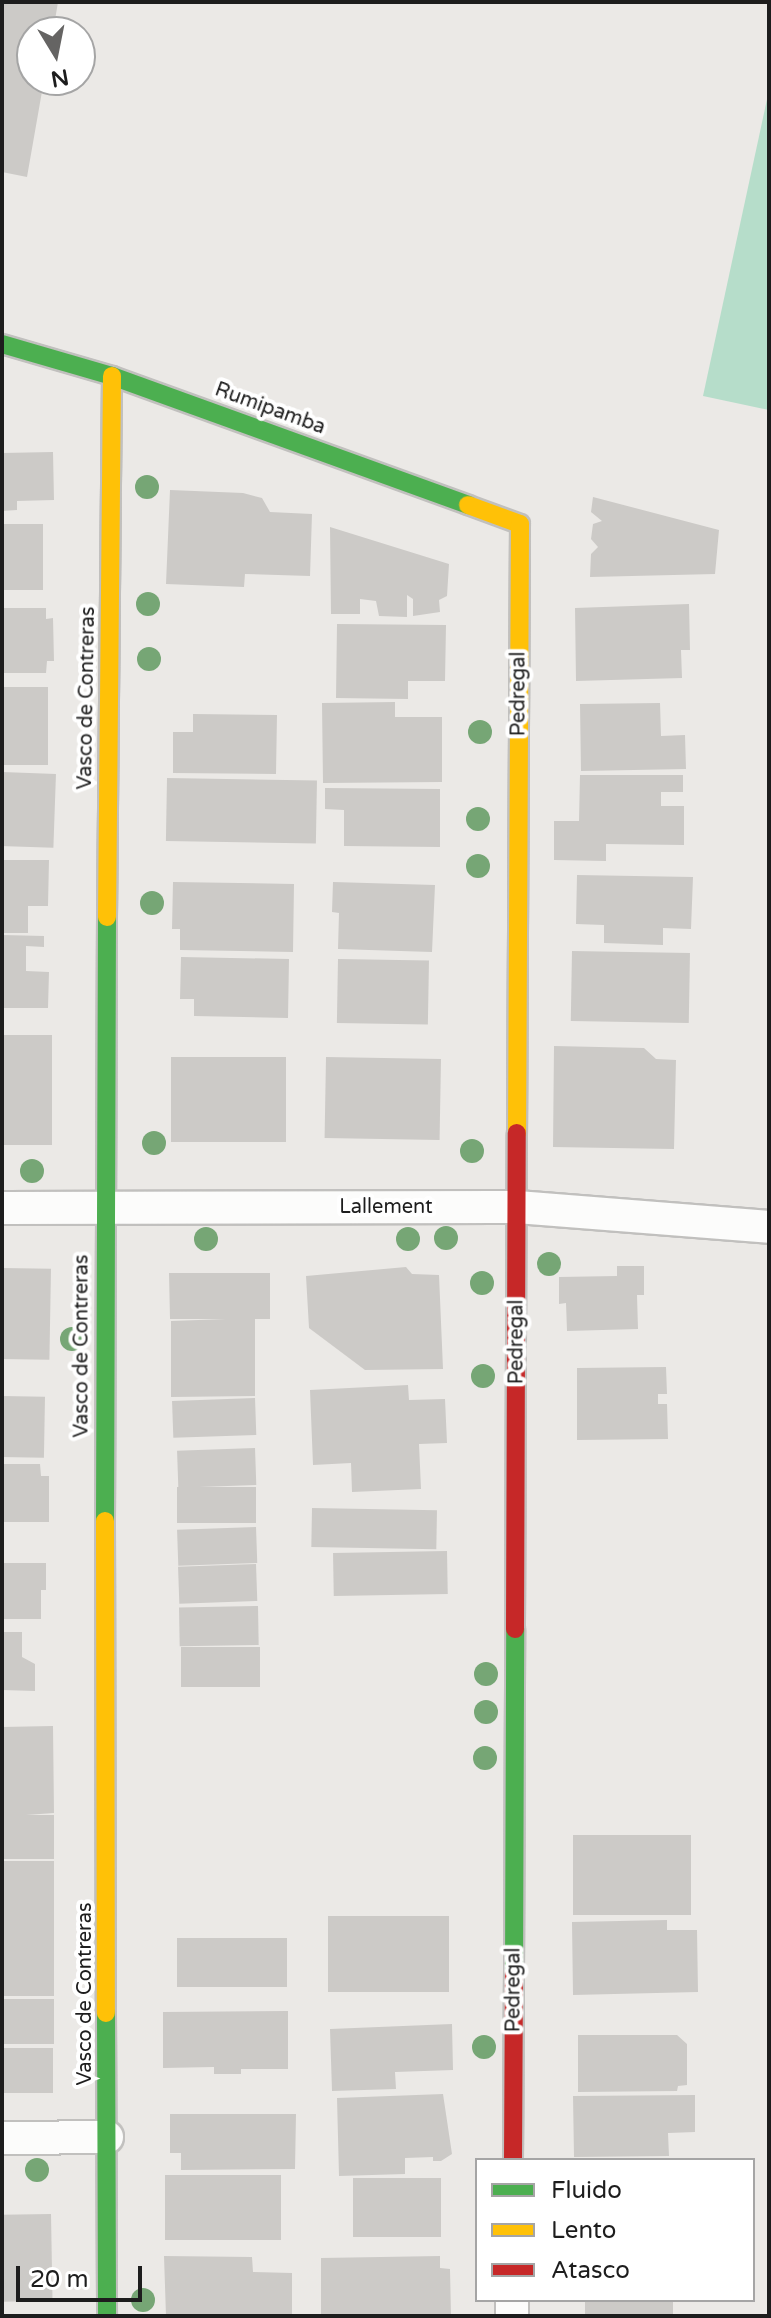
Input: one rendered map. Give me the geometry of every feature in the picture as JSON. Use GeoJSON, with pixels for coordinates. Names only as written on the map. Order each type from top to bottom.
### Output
{"type":"FeatureCollection","features":[{"type":"Feature","properties":{"kind":"street","name":"Rumipamba"},"geometry":{"type":"LineString","coordinates":[[2,344],[112,376],[520,524]]}},
{"type":"Feature","properties":{"kind":"street","name":"Vasco de Contreras"},"geometry":{"type":"LineString","coordinates":[[107,2316],[104,1208],[112,376]]}},
{"type":"Feature","properties":{"kind":"street","name":"Pedregal"},"geometry":{"type":"LineString","coordinates":[[513,2158],[520,524]]}},
{"type":"Feature","properties":{"kind":"street","name":"Lallement"},"geometry":{"type":"LineString","coordinates":[[2,1208],[517,1207],[769,1227]]}},
{"type":"Feature","properties":{"kind":"street"},"geometry":{"type":"LineString","coordinates":[[2,2138],[107,2137]]}},
{"type":"Feature","properties":{"kind":"green space"},"geometry":{"type":"Polygon","coordinates":[[[769,90],[769,410],[703,396],[769,90]]]}},
{"type":"Feature","properties":{"kind":"building"},"geometry":{"type":"Polygon","coordinates":[[[2,2],[58,2],[56,16],[16,16],[16,96],[41,96],[27,177],[2,172],[2,2]]]}},
{"type":"Feature","properties":{"kind":"building"},"geometry":{"type":"Polygon","coordinates":[[[53,452],[54,500],[17,501],[17,510],[2,511],[2,453],[53,452]]]}},
{"type":"Feature","properties":{"kind":"building"},"geometry":{"type":"Polygon","coordinates":[[[170,490],[243,493],[262,498],[270,512],[312,514],[310,576],[245,574],[244,587],[166,584],[170,490]]]}},
{"type":"Feature","properties":{"kind":"building"},"geometry":{"type":"Polygon","coordinates":[[[593,497],[719,530],[715,574],[590,577],[591,554],[598,547],[591,539],[593,524],[602,521],[591,512],[593,497]]]}},
{"type":"Feature","properties":{"kind":"building"},"geometry":{"type":"Polygon","coordinates":[[[2,524],[43,524],[43,590],[2,590],[2,524]]]}},
{"type":"Feature","properties":{"kind":"building"},"geometry":{"type":"Polygon","coordinates":[[[330,527],[449,564],[447,596],[439,600],[440,612],[413,616],[413,599],[407,595],[407,617],[379,616],[376,601],[360,599],[360,614],[331,614],[330,527]]]}},
{"type":"Feature","properties":{"kind":"building"},"geometry":{"type":"Polygon","coordinates":[[[689,604],[690,650],[681,650],[682,678],[576,681],[575,608],[689,604]]]}},
{"type":"Feature","properties":{"kind":"building"},"geometry":{"type":"Polygon","coordinates":[[[2,608],[46,608],[46,619],[53,618],[54,661],[47,661],[46,673],[2,673],[2,608]]]}},
{"type":"Feature","properties":{"kind":"building"},"geometry":{"type":"Polygon","coordinates":[[[337,624],[446,625],[445,681],[408,681],[408,699],[336,698],[337,624]]]}},
{"type":"Feature","properties":{"kind":"building"},"geometry":{"type":"Polygon","coordinates":[[[2,687],[48,687],[48,765],[2,765],[2,687]]]}},
{"type":"Feature","properties":{"kind":"building"},"geometry":{"type":"Polygon","coordinates":[[[395,702],[395,717],[442,717],[442,782],[323,783],[322,703],[395,702]]]}},
{"type":"Feature","properties":{"kind":"building"},"geometry":{"type":"Polygon","coordinates":[[[660,703],[661,736],[685,735],[686,769],[581,771],[580,704],[660,703]]]}},
{"type":"Feature","properties":{"kind":"building"},"geometry":{"type":"Polygon","coordinates":[[[193,714],[277,715],[276,774],[173,773],[173,732],[193,732],[193,714]]]}},
{"type":"Feature","properties":{"kind":"building"},"geometry":{"type":"Polygon","coordinates":[[[2,772],[56,774],[53,848],[2,846],[2,772]]]}},
{"type":"Feature","properties":{"kind":"building"},"geometry":{"type":"Polygon","coordinates":[[[580,775],[683,775],[683,792],[661,792],[661,806],[684,806],[684,845],[606,844],[606,861],[554,860],[554,821],[579,821],[580,775]]]}},
{"type":"Feature","properties":{"kind":"building"},"geometry":{"type":"Polygon","coordinates":[[[167,778],[317,781],[316,844],[166,841],[167,778]]]}},
{"type":"Feature","properties":{"kind":"building"},"geometry":{"type":"Polygon","coordinates":[[[325,788],[440,789],[440,847],[344,846],[344,810],[325,809],[325,788]]]}},
{"type":"Feature","properties":{"kind":"building"},"geometry":{"type":"Polygon","coordinates":[[[2,860],[49,860],[48,906],[28,906],[28,933],[2,933],[2,860]]]}},
{"type":"Feature","properties":{"kind":"building"},"geometry":{"type":"Polygon","coordinates":[[[577,875],[693,877],[691,929],[663,928],[663,945],[604,943],[604,925],[576,924],[577,875]]]}},
{"type":"Feature","properties":{"kind":"building"},"geometry":{"type":"Polygon","coordinates":[[[173,882],[294,884],[293,952],[180,950],[180,929],[172,929],[173,882]]]}},
{"type":"Feature","properties":{"kind":"building"},"geometry":{"type":"Polygon","coordinates":[[[333,882],[435,885],[432,952],[338,949],[339,913],[332,912],[333,882]]]}},
{"type":"Feature","properties":{"kind":"building"},"geometry":{"type":"Polygon","coordinates":[[[2,935],[44,936],[44,947],[26,946],[26,971],[49,972],[48,1008],[2,1008],[2,935]]]}},
{"type":"Feature","properties":{"kind":"building"},"geometry":{"type":"Polygon","coordinates":[[[572,951],[690,953],[689,1023],[571,1021],[572,951]]]}},
{"type":"Feature","properties":{"kind":"building"},"geometry":{"type":"Polygon","coordinates":[[[181,957],[289,959],[288,1018],[194,1016],[194,999],[180,999],[181,957]]]}},
{"type":"Feature","properties":{"kind":"building"},"geometry":{"type":"Polygon","coordinates":[[[338,959],[429,961],[428,1025],[337,1023],[338,959]]]}},
{"type":"Feature","properties":{"kind":"building"},"geometry":{"type":"Polygon","coordinates":[[[2,1035],[52,1035],[52,1145],[2,1145],[2,1035]]]}},
{"type":"Feature","properties":{"kind":"building"},"geometry":{"type":"Polygon","coordinates":[[[554,1046],[644,1048],[656,1059],[676,1060],[674,1149],[553,1147],[554,1046]]]}},
{"type":"Feature","properties":{"kind":"building"},"geometry":{"type":"Polygon","coordinates":[[[171,1057],[286,1057],[286,1142],[171,1142],[171,1057]]]}},
{"type":"Feature","properties":{"kind":"building"},"geometry":{"type":"Polygon","coordinates":[[[326,1057],[441,1059],[440,1140],[325,1138],[326,1057]]]}},
{"type":"Feature","properties":{"kind":"building"},"geometry":{"type":"Polygon","coordinates":[[[617,1266],[644,1266],[644,1295],[637,1295],[638,1329],[567,1331],[566,1303],[559,1304],[559,1277],[617,1276],[617,1266]]]}},
{"type":"Feature","properties":{"kind":"building"},"geometry":{"type":"Polygon","coordinates":[[[406,1267],[412,1274],[439,1275],[443,1369],[365,1370],[309,1328],[306,1276],[406,1267]]]}},
{"type":"Feature","properties":{"kind":"building"},"geometry":{"type":"Polygon","coordinates":[[[2,1268],[51,1269],[49,1360],[2,1359],[2,1268]]]}},
{"type":"Feature","properties":{"kind":"building"},"geometry":{"type":"Polygon","coordinates":[[[169,1273],[270,1273],[270,1319],[255,1319],[255,1396],[171,1397],[171,1321],[226,1319],[170,1319],[169,1273]]]}},
{"type":"Feature","properties":{"kind":"building"},"geometry":{"type":"Polygon","coordinates":[[[666,1367],[667,1394],[658,1394],[658,1404],[667,1404],[668,1439],[577,1440],[577,1368],[666,1367]]]}},
{"type":"Feature","properties":{"kind":"building"},"geometry":{"type":"Polygon","coordinates":[[[408,1385],[409,1400],[445,1399],[447,1443],[419,1444],[421,1489],[352,1492],[351,1463],[313,1465],[310,1390],[408,1385]]]}},
{"type":"Feature","properties":{"kind":"building"},"geometry":{"type":"Polygon","coordinates":[[[2,1396],[45,1397],[44,1458],[2,1457],[2,1396]]]}},
{"type":"Feature","properties":{"kind":"building"},"geometry":{"type":"Polygon","coordinates":[[[255,1398],[256,1435],[173,1438],[172,1401],[255,1398]]]}},
{"type":"Feature","properties":{"kind":"building"},"geometry":{"type":"Polygon","coordinates":[[[255,1448],[256,1485],[178,1488],[177,1451],[255,1448]]]}},
{"type":"Feature","properties":{"kind":"building"},"geometry":{"type":"Polygon","coordinates":[[[2,1464],[40,1464],[41,1476],[49,1476],[49,1522],[2,1522],[2,1464]]]}},
{"type":"Feature","properties":{"kind":"building"},"geometry":{"type":"Polygon","coordinates":[[[177,1487],[256,1487],[256,1523],[177,1523],[177,1487]]]}},
{"type":"Feature","properties":{"kind":"building"},"geometry":{"type":"Polygon","coordinates":[[[312,1508],[437,1510],[436,1549],[311,1547],[312,1508]]]}},
{"type":"Feature","properties":{"kind":"building"},"geometry":{"type":"Polygon","coordinates":[[[256,1527],[257,1563],[178,1566],[177,1530],[256,1527]]]}},
{"type":"Feature","properties":{"kind":"building"},"geometry":{"type":"Polygon","coordinates":[[[447,1551],[448,1594],[334,1596],[333,1553],[447,1551]]]}},
{"type":"Feature","properties":{"kind":"building"},"geometry":{"type":"Polygon","coordinates":[[[2,1563],[46,1563],[46,1590],[41,1590],[41,1619],[2,1619],[2,1563]]]}},
{"type":"Feature","properties":{"kind":"building"},"geometry":{"type":"Polygon","coordinates":[[[256,1564],[257,1601],[179,1604],[178,1567],[256,1564]]]}},
{"type":"Feature","properties":{"kind":"building"},"geometry":{"type":"Polygon","coordinates":[[[258,1606],[259,1645],[180,1646],[179,1607],[258,1606]]]}},
{"type":"Feature","properties":{"kind":"building"},"geometry":{"type":"Polygon","coordinates":[[[2,1632],[22,1632],[22,1657],[35,1664],[35,1691],[2,1690],[2,1632]]]}},
{"type":"Feature","properties":{"kind":"building"},"geometry":{"type":"Polygon","coordinates":[[[181,1647],[260,1647],[260,1687],[181,1687],[181,1647]]]}},
{"type":"Feature","properties":{"kind":"building"},"geometry":{"type":"Polygon","coordinates":[[[53,1726],[54,1813],[26,1815],[54,1815],[54,1859],[2,1859],[2,1727],[53,1726]]]}},
{"type":"Feature","properties":{"kind":"building"},"geometry":{"type":"Polygon","coordinates":[[[573,1835],[691,1835],[691,1915],[573,1915],[573,1835]]]}},
{"type":"Feature","properties":{"kind":"building"},"geometry":{"type":"Polygon","coordinates":[[[2,1861],[54,1861],[54,1996],[2,1996],[2,1861]]]}},
{"type":"Feature","properties":{"kind":"building"},"geometry":{"type":"Polygon","coordinates":[[[328,1916],[449,1916],[449,1992],[328,1992],[328,1916]]]}},
{"type":"Feature","properties":{"kind":"building"},"geometry":{"type":"Polygon","coordinates":[[[667,1920],[667,1930],[697,1930],[698,1992],[573,1995],[572,1922],[667,1920]]]}},
{"type":"Feature","properties":{"kind":"building"},"geometry":{"type":"Polygon","coordinates":[[[177,1938],[287,1938],[287,1987],[177,1987],[177,1938]]]}},
{"type":"Feature","properties":{"kind":"building"},"geometry":{"type":"Polygon","coordinates":[[[2,1999],[54,1999],[54,2044],[2,2044],[2,1999]]]}},
{"type":"Feature","properties":{"kind":"building"},"geometry":{"type":"Polygon","coordinates":[[[288,2011],[288,2069],[241,2069],[241,2074],[214,2074],[214,2067],[163,2068],[163,2012],[288,2011]]]}},
{"type":"Feature","properties":{"kind":"building"},"geometry":{"type":"Polygon","coordinates":[[[452,2024],[453,2070],[395,2072],[396,2089],[332,2091],[330,2029],[452,2024]]]}},
{"type":"Feature","properties":{"kind":"building"},"geometry":{"type":"Polygon","coordinates":[[[578,2035],[677,2035],[687,2044],[687,2085],[678,2086],[677,2091],[578,2092],[578,2035]]]}},
{"type":"Feature","properties":{"kind":"building"},"geometry":{"type":"Polygon","coordinates":[[[2,2048],[53,2048],[53,2093],[2,2093],[2,2048]]]}},
{"type":"Feature","properties":{"kind":"building"},"geometry":{"type":"Polygon","coordinates":[[[443,2094],[452,2154],[441,2161],[433,2161],[433,2157],[405,2158],[405,2174],[339,2176],[337,2098],[443,2094]]]}},
{"type":"Feature","properties":{"kind":"building"},"geometry":{"type":"Polygon","coordinates":[[[695,2095],[695,2132],[668,2133],[669,2156],[574,2157],[573,2096],[695,2095]]]}},
{"type":"Feature","properties":{"kind":"building"},"geometry":{"type":"Polygon","coordinates":[[[170,2114],[296,2114],[295,2169],[181,2170],[181,2153],[170,2153],[170,2114]]]}},
{"type":"Feature","properties":{"kind":"building"},"geometry":{"type":"Polygon","coordinates":[[[165,2175],[281,2175],[281,2240],[165,2240],[165,2175]]]}},
{"type":"Feature","properties":{"kind":"building"},"geometry":{"type":"Polygon","coordinates":[[[353,2178],[441,2178],[441,2237],[353,2237],[353,2178]]]}},
{"type":"Feature","properties":{"kind":"building"},"geometry":{"type":"Polygon","coordinates":[[[51,2214],[53,2301],[4,2302],[2,2215],[51,2214]]]}},
{"type":"Feature","properties":{"kind":"building"},"geometry":{"type":"Polygon","coordinates":[[[164,2256],[252,2257],[253,2272],[292,2273],[292,2316],[166,2316],[164,2256]]]}},
{"type":"Feature","properties":{"kind":"building"},"geometry":{"type":"Polygon","coordinates":[[[440,2256],[440,2268],[450,2269],[451,2316],[321,2316],[321,2258],[440,2256]]]}},
{"type":"Feature","properties":{"kind":"building"},"geometry":{"type":"Polygon","coordinates":[[[585,2302],[673,2302],[673,2316],[585,2316],[585,2302]]]}},
{"type":"Feature","properties":{"kind":"traffic: fast"},"geometry":{"type":"LineString","coordinates":[[2,344],[112,376],[468,505]]}},
{"type":"Feature","properties":{"kind":"traffic: fast"},"geometry":{"type":"LineString","coordinates":[[105,1521],[107,917]]}},
{"type":"Feature","properties":{"kind":"traffic: fast"},"geometry":{"type":"LineString","coordinates":[[514,1973],[515,1629]]}},
{"type":"Feature","properties":{"kind":"traffic: fast"},"geometry":{"type":"LineString","coordinates":[[106,2013],[107,2316]]}},
{"type":"Feature","properties":{"kind":"traffic: slow"},"geometry":{"type":"LineString","coordinates":[[107,917],[112,376]]}},
{"type":"Feature","properties":{"kind":"traffic: slow"},"geometry":{"type":"LineString","coordinates":[[468,505],[520,524],[517,1133]]}},
{"type":"Feature","properties":{"kind":"traffic: slow"},"geometry":{"type":"LineString","coordinates":[[105,1521],[106,2013]]}},
{"type":"Feature","properties":{"kind":"traffic: jam"},"geometry":{"type":"LineString","coordinates":[[515,1629],[517,1133]]}},
{"type":"Feature","properties":{"kind":"traffic: jam"},"geometry":{"type":"LineString","coordinates":[[513,2158],[514,1973]]}}]}
